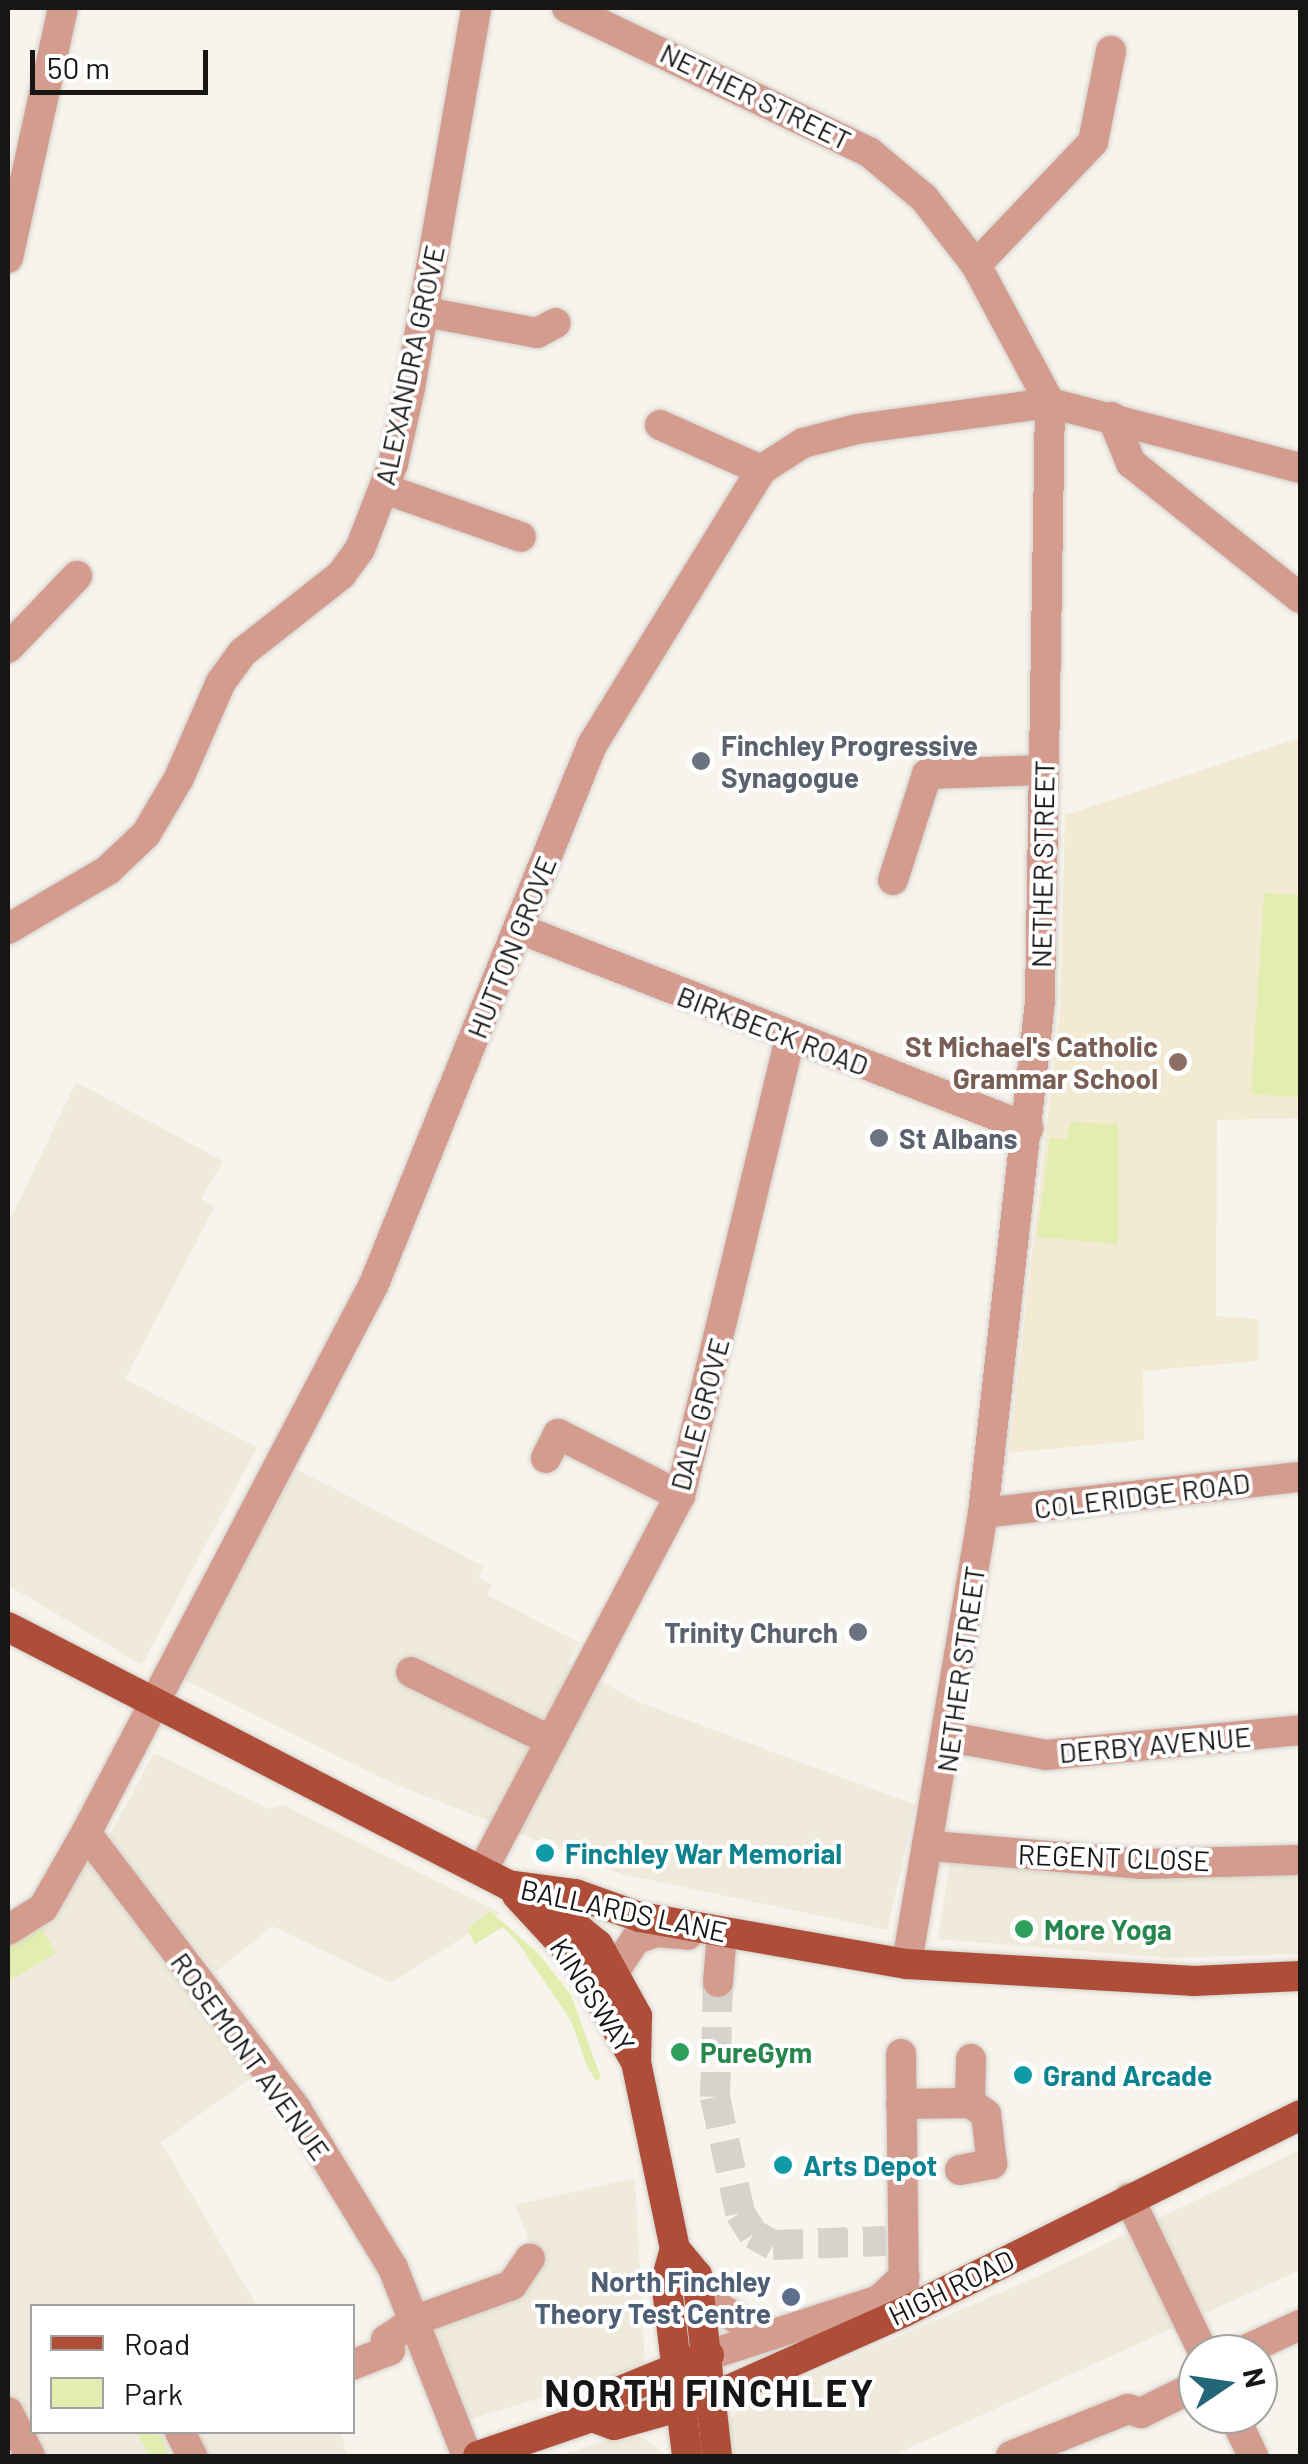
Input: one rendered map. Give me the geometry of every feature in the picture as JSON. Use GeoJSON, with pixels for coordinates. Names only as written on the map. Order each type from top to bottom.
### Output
{"type":"FeatureCollection","features":[{"type":"Feature","properties":{"kind":"main road","name":"BALLARDS LANE"},"geometry":{"type":"LineString","coordinates":[[8,1627],[153,1706],[506,1881],[595,1899],[640,1916],[724,1934],[908,1964],[1194,1981],[1300,1976]]}},
{"type":"Feature","properties":{"kind":"main road","name":"KINGSWAY"},"geometry":{"type":"LineString","coordinates":[[506,1881],[596,1965],[637,2016],[636,2062],[675,2250],[666,2280],[678,2409],[687,2456]]}},
{"type":"Feature","properties":{"kind":"main road"},"geometry":{"type":"LineString","coordinates":[[596,1965],[640,1916]]}},
{"type":"Feature","properties":{"kind":"main road","name":"HIGH ROAD"},"geometry":{"type":"LineString","coordinates":[[592,2417],[614,2425],[713,2397],[910,2296],[1129,2198],[1300,2115]]}},
{"type":"Feature","properties":{"kind":"main road","name":"KINGSWAY"},"geometry":{"type":"LineString","coordinates":[[675,2250],[697,2275],[718,2456]]}},
{"type":"Feature","properties":{"kind":"main road","name":"HIGH ROAD"},"geometry":{"type":"LineString","coordinates":[[478,2456],[592,2417],[608,2396],[709,2355]]}},
{"type":"Feature","properties":{"kind":"street"},"geometry":{"type":"LineString","coordinates":[[8,258],[63,8]]}},
{"type":"Feature","properties":{"kind":"street","name":"ALEXANDRA GROVE"},"geometry":{"type":"LineString","coordinates":[[8,929],[108,870],[146,834],[180,778],[221,682],[265,630],[341,575],[385,489],[425,312],[476,8]]}},
{"type":"Feature","properties":{"kind":"street","name":"NETHER STREET"},"geometry":{"type":"LineString","coordinates":[[567,8],[870,152],[924,198],[976,265],[1050,403],[1040,1001],[982,1514],[950,1737],[908,1964]]}},
{"type":"Feature","properties":{"kind":"street"},"geometry":{"type":"LineString","coordinates":[[976,265],[1093,142],[1111,51]]}},
{"type":"Feature","properties":{"kind":"street"},"geometry":{"type":"LineString","coordinates":[[425,312],[536,332],[556,323]]}},
{"type":"Feature","properties":{"kind":"street"},"geometry":{"type":"LineString","coordinates":[[1050,403],[1300,468]]}},
{"type":"Feature","properties":{"kind":"street","name":"HUTTON GROVE"},"geometry":{"type":"LineString","coordinates":[[8,1930],[43,1908],[86,1833],[374,1284],[592,745],[761,470],[803,443],[857,428],[1050,403]]}},
{"type":"Feature","properties":{"kind":"street"},"geometry":{"type":"LineString","coordinates":[[1112,418],[1130,463],[1300,598]]}},
{"type":"Feature","properties":{"kind":"street"},"geometry":{"type":"LineString","coordinates":[[660,425],[761,470]]}},
{"type":"Feature","properties":{"kind":"street"},"geometry":{"type":"LineString","coordinates":[[385,489],[521,536]]}},
{"type":"Feature","properties":{"kind":"street"},"geometry":{"type":"LineString","coordinates":[[8,648],[77,576]]}},
{"type":"Feature","properties":{"kind":"street"},"geometry":{"type":"LineString","coordinates":[[893,880],[920,780],[928,774],[1042,770]]}},
{"type":"Feature","properties":{"kind":"street","name":"BIRKBECK ROAD"},"geometry":{"type":"LineString","coordinates":[[520,929],[790,1038],[1028,1128]]}},
{"type":"Feature","properties":{"kind":"street","name":"DALE GROVE"},"geometry":{"type":"LineString","coordinates":[[506,1881],[551,1741],[680,1496],[790,1038]]}},
{"type":"Feature","properties":{"kind":"street"},"geometry":{"type":"LineString","coordinates":[[546,1458],[558,1434],[680,1496]]}},
{"type":"Feature","properties":{"kind":"street","name":"COLERIDGE ROAD"},"geometry":{"type":"LineString","coordinates":[[982,1514],[1300,1477]]}},
{"type":"Feature","properties":{"kind":"street"},"geometry":{"type":"LineString","coordinates":[[411,1672],[551,1741]]}},
{"type":"Feature","properties":{"kind":"street","name":"DERBY AVENUE"},"geometry":{"type":"LineString","coordinates":[[950,1737],[1046,1755],[1300,1730]]}},
{"type":"Feature","properties":{"kind":"street","name":"ROSEMONT AVENUE"},"geometry":{"type":"LineString","coordinates":[[86,1833],[296,2109],[392,2268],[447,2397],[467,2456]]}},
{"type":"Feature","properties":{"kind":"street","name":"REGENT CLOSE"},"geometry":{"type":"LineString","coordinates":[[932,1846],[1142,1864],[1296,1860]]}},
{"type":"Feature","properties":{"kind":"street"},"geometry":{"type":"LineString","coordinates":[[596,1965],[636,1939],[656,1932],[724,1934],[723,1982]]}},
{"type":"Feature","properties":{"kind":"street"},"geometry":{"type":"LineString","coordinates":[[709,2355],[879,2300],[910,2296],[890,2236],[901,2054]]}},
{"type":"Feature","properties":{"kind":"street"},"geometry":{"type":"LineString","coordinates":[[970,2104],[971,2059]]}},
{"type":"Feature","properties":{"kind":"street"},"geometry":{"type":"LineString","coordinates":[[900,2104],[970,2104],[986,2114],[992,2164],[960,2170]]}},
{"type":"Feature","properties":{"kind":"street"},"geometry":{"type":"LineString","coordinates":[[1129,2198],[1194,2334]]}},
{"type":"Feature","properties":{"kind":"street"},"geometry":{"type":"LineString","coordinates":[[355,2364],[390,2350],[386,2340],[416,2320],[512,2285],[530,2258]]}},
{"type":"Feature","properties":{"kind":"street"},"geometry":{"type":"LineString","coordinates":[[701,2296],[764,2336]]}},
{"type":"Feature","properties":{"kind":"street"},"geometry":{"type":"LineString","coordinates":[[1011,2456],[1128,2409],[1141,2414],[1178,2395]]}},
{"type":"Feature","properties":{"kind":"street"},"geometry":{"type":"LineString","coordinates":[[8,2412],[30,2456]]}},
{"type":"Feature","properties":{"kind":"shaded area","name":"St Michael's Catholic Grammar School"},"geometry":{"type":"Polygon","coordinates":[[[1300,738],[1300,1118],[1217,1120],[1216,1316],[1258,1319],[1259,1361],[1143,1371],[1144,1440],[1009,1453],[1060,1014],[1065,815],[1300,738]]]}},
{"type":"Feature","properties":{"kind":"shaded area"},"geometry":{"type":"Polygon","coordinates":[[[76,1082],[223,1161],[201,1199],[215,1206],[125,1379],[257,1447],[142,1665],[8,1585],[8,1224],[76,1082]]]}},
{"type":"Feature","properties":{"kind":"shaded area"},"geometry":{"type":"Polygon","coordinates":[[[296,1469],[483,1566],[478,1577],[492,1585],[487,1595],[578,1642],[568,1664],[641,1703],[916,1805],[887,1930],[622,1874],[390,1782],[182,1679],[296,1469]]]}},
{"type":"Feature","properties":{"kind":"shaded area"},"geometry":{"type":"Polygon","coordinates":[[[154,1753],[269,1809],[283,1805],[501,1913],[391,1983],[272,1926],[216,1972],[103,1847],[154,1753]]]}},
{"type":"Feature","properties":{"kind":"shaded area"},"geometry":{"type":"Polygon","coordinates":[[[85,1834],[255,2075],[161,2142],[256,2304],[30,2304],[30,2434],[341,2434],[347,2454],[36,2456],[8,2404],[8,1929],[85,1834]]]}},
{"type":"Feature","properties":{"kind":"shaded area"},"geometry":{"type":"Polygon","coordinates":[[[954,1838],[1159,1854],[1300,1847],[1300,1954],[1170,1958],[938,1939],[954,1838]]]}},
{"type":"Feature","properties":{"kind":"shaded area"},"geometry":{"type":"Polygon","coordinates":[[[1300,2150],[1300,2270],[892,2456],[729,2456],[726,2426],[750,2394],[800,2379],[1041,2275],[1300,2150]]]}},
{"type":"Feature","properties":{"kind":"shaded area"},"geometry":{"type":"Polygon","coordinates":[[[635,2178],[645,2366],[448,2426],[416,2321],[513,2286],[532,2247],[515,2205],[635,2178]]]}},
{"type":"Feature","properties":{"kind":"shaded area"},"geometry":{"type":"Polygon","coordinates":[[[642,2437],[667,2456],[557,2456],[604,2441],[642,2437]]]}},
{"type":"Feature","properties":{"kind":"green space"},"geometry":{"type":"Polygon","coordinates":[[[1264,893],[1300,895],[1300,1097],[1251,1094],[1264,893]]]}},
{"type":"Feature","properties":{"kind":"green space"},"geometry":{"type":"Polygon","coordinates":[[[1070,1122],[1118,1124],[1118,1244],[1037,1237],[1050,1138],[1067,1139],[1070,1122]]]}},
{"type":"Feature","properties":{"kind":"green space"},"geometry":{"type":"Polygon","coordinates":[[[490,1911],[538,1953],[571,1995],[601,2078],[596,2081],[571,2021],[519,1944],[503,1927],[475,1944],[467,1929],[490,1911]]]}},
{"type":"Feature","properties":{"kind":"green space"},"geometry":{"type":"Polygon","coordinates":[[[39,1924],[56,1953],[8,1981],[8,1942],[39,1924]]]}},
{"type":"Feature","properties":{"kind":"green space"},"geometry":{"type":"Polygon","coordinates":[[[138,2434],[161,2436],[168,2456],[150,2456],[138,2434]]]}},
{"type":"Feature","properties":{"kind":"tunnel"},"geometry":{"type":"LineString","coordinates":[[718,1982],[715,2097],[740,2213],[753,2234],[773,2245],[886,2241]]}},
{"type":"Feature","properties":{"kind":"place","name":"Finchley Progressive Synagogue"},"geometry":{"type":"Point","coordinates":[701,761]}},
{"type":"Feature","properties":{"kind":"place","name":"St Michael's Catholic Grammar School"},"geometry":{"type":"Point","coordinates":[1178,1062]}},
{"type":"Feature","properties":{"kind":"place","name":"St Albans"},"geometry":{"type":"Point","coordinates":[879,1138]}},
{"type":"Feature","properties":{"kind":"place","name":"Trinity Church"},"geometry":{"type":"Point","coordinates":[858,1632]}},
{"type":"Feature","properties":{"kind":"place","name":"Finchley War Memorial"},"geometry":{"type":"Point","coordinates":[545,1853]}},
{"type":"Feature","properties":{"kind":"place","name":"More Yoga"},"geometry":{"type":"Point","coordinates":[1024,1929]}},
{"type":"Feature","properties":{"kind":"place","name":"PureGym"},"geometry":{"type":"Point","coordinates":[680,2052]}},
{"type":"Feature","properties":{"kind":"place","name":"Grand Arcade"},"geometry":{"type":"Point","coordinates":[1023,2075]}},
{"type":"Feature","properties":{"kind":"place","name":"Arts Depot"},"geometry":{"type":"Point","coordinates":[783,2165]}},
{"type":"Feature","properties":{"kind":"place","name":"North Finchley Theory Test Centre"},"geometry":{"type":"Point","coordinates":[791,2297]}},
{"type":"Feature","properties":{"kind":"district","name":"NORTH FINCHLEY"},"geometry":{"type":"Point","coordinates":[710,2393]}}]}
